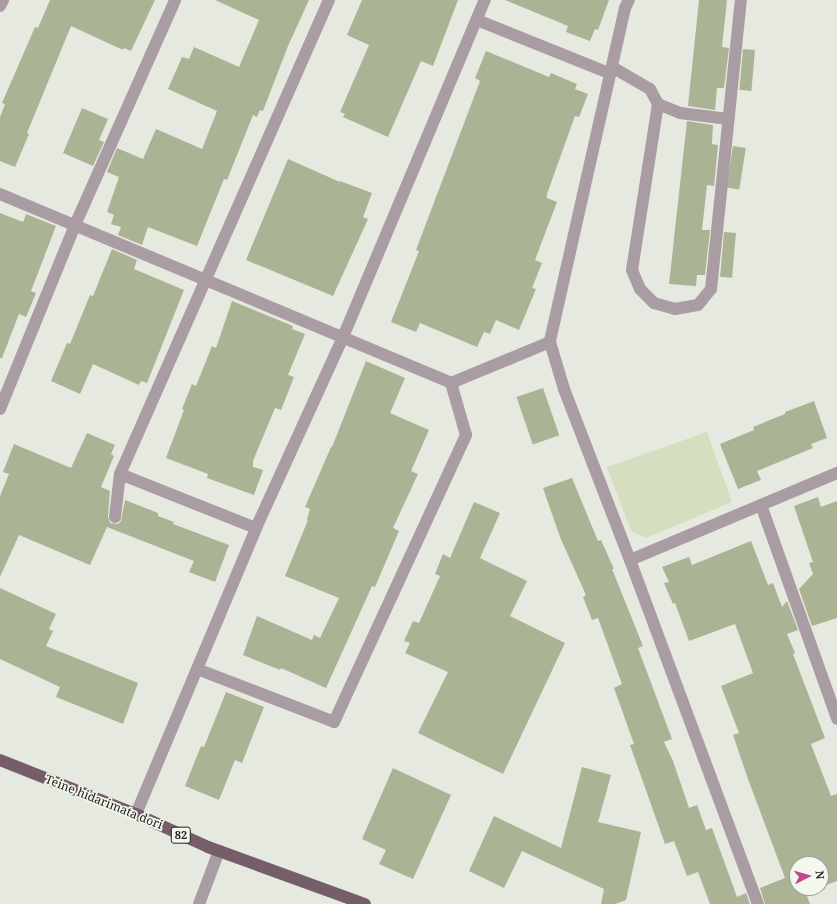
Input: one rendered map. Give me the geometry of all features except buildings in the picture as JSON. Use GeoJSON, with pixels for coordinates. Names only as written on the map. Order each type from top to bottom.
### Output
{"type":"FeatureCollection","features":[{"type":"Feature","properties":{"kind":"main road","name":"Teine hidarimata dori"},"geometry":{"type":"LineString","coordinates":[[0,760],[136,814],[219,851],[365,904]]}},
{"type":"Feature","properties":{"kind":"street"},"geometry":{"type":"LineString","coordinates":[[0,6],[3,0]]}},
{"type":"Feature","properties":{"kind":"street"},"geometry":{"type":"LineString","coordinates":[[0,409],[75,225],[175,0]]}},
{"type":"Feature","properties":{"kind":"street"},"geometry":{"type":"LineString","coordinates":[[115,517],[120,474],[329,0]]}},
{"type":"Feature","properties":{"kind":"street"},"geometry":{"type":"LineString","coordinates":[[136,814],[256,528],[343,337],[485,0]]}},
{"type":"Feature","properties":{"kind":"street"},"geometry":{"type":"LineString","coordinates":[[629,0],[625,8],[550,342],[564,389],[630,560],[758,904]]}},
{"type":"Feature","properties":{"kind":"street"},"geometry":{"type":"LineString","coordinates":[[477,20],[611,70],[650,89],[658,104],[632,270],[640,289],[654,303],[675,309],[698,305],[711,289],[741,0]]}},
{"type":"Feature","properties":{"kind":"street"},"geometry":{"type":"LineString","coordinates":[[658,104],[680,113],[729,119]]}},
{"type":"Feature","properties":{"kind":"street"},"geometry":{"type":"LineString","coordinates":[[0,194],[451,383],[550,342]]}},
{"type":"Feature","properties":{"kind":"street"},"geometry":{"type":"LineString","coordinates":[[197,669],[334,722],[466,435],[451,383]]}},
{"type":"Feature","properties":{"kind":"street"},"geometry":{"type":"LineString","coordinates":[[630,560],[837,473]]}},
{"type":"Feature","properties":{"kind":"street"},"geometry":{"type":"LineString","coordinates":[[120,474],[256,528]]}},
{"type":"Feature","properties":{"kind":"street"},"geometry":{"type":"LineString","coordinates":[[761,505],[837,719]]}},
{"type":"Feature","properties":{"kind":"street"},"geometry":{"type":"LineString","coordinates":[[199,904],[219,851]]}},
{"type":"Feature","properties":{"kind":"green space"},"geometry":{"type":"Polygon","coordinates":[[[707,432],[732,502],[646,538],[631,531],[607,467],[707,432]]]}}]}
